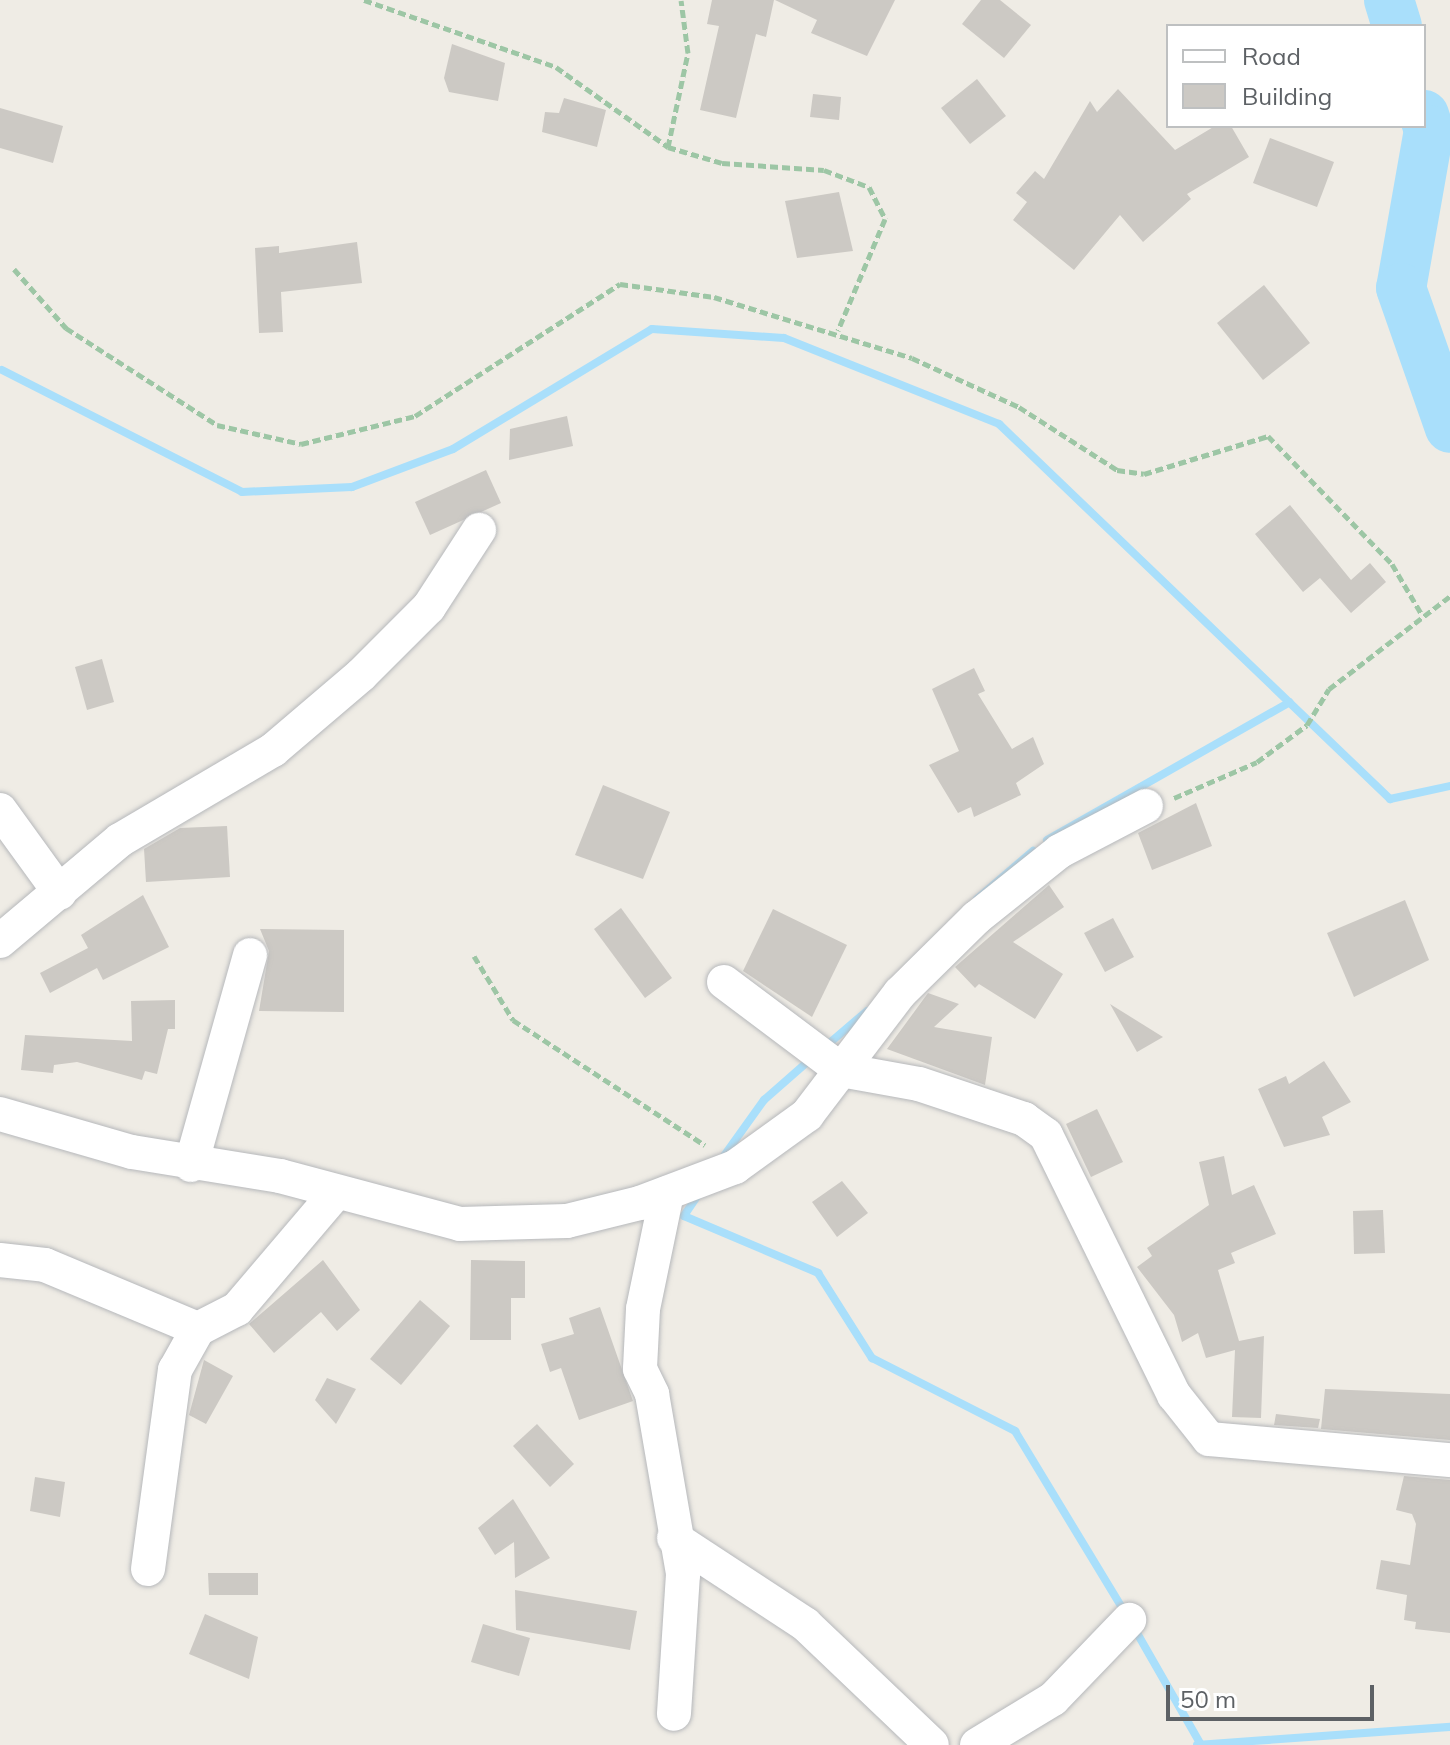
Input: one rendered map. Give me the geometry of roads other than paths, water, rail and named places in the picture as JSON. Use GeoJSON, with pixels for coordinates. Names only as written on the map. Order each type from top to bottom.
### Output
{"type":"FeatureCollection","features":[{"type":"Feature","properties":{"kind":"street"},"geometry":{"type":"LineString","coordinates":[[0,941],[146,823],[273,750],[361,675],[429,607],[479,530]]}},
{"type":"Feature","properties":{"kind":"street"},"geometry":{"type":"LineString","coordinates":[[0,1114],[191,1165],[280,1176],[411,1215],[499,1227],[567,1221],[667,1193],[735,1167],[807,1115],[900,993],[995,901],[1073,844],[1146,806]]}},
{"type":"Feature","properties":{"kind":"street"},"geometry":{"type":"LineString","coordinates":[[0,810],[60,893]]}},
{"type":"Feature","properties":{"kind":"street"},"geometry":{"type":"LineString","coordinates":[[191,1165],[250,955]]}},
{"type":"Feature","properties":{"kind":"street"},"geometry":{"type":"LineString","coordinates":[[724,982],[841,1070],[919,1084],[1024,1119],[1046,1135],[1174,1395],[1209,1439],[1450,1460]]}},
{"type":"Feature","properties":{"kind":"street"},"geometry":{"type":"LineString","coordinates":[[667,1193],[643,1309],[640,1369],[652,1394],[674,1538],[683,1574],[674,1714]]}},
{"type":"Feature","properties":{"kind":"street"},"geometry":{"type":"LineString","coordinates":[[148,1569],[175,1370],[198,1329],[237,1309],[335,1194]]}},
{"type":"Feature","properties":{"kind":"street"},"geometry":{"type":"LineString","coordinates":[[0,1260],[45,1265],[198,1329]]}},
{"type":"Feature","properties":{"kind":"street"},"geometry":{"type":"LineString","coordinates":[[674,1538],[805,1624],[932,1745]]}},
{"type":"Feature","properties":{"kind":"street"},"geometry":{"type":"LineString","coordinates":[[977,1745],[1053,1699],[1129,1620]]}},
{"type":"Feature","properties":{"kind":"waterway"},"geometry":{"type":"LineString","coordinates":[[1389,0],[1396,24]]}},
{"type":"Feature","properties":{"kind":"waterway"},"geometry":{"type":"LineString","coordinates":[[1426,121],[1429,130],[1401,288],[1450,428]]}},
{"type":"Feature","properties":{"kind":"waterway"},"geometry":{"type":"LineString","coordinates":[[2,370],[242,492],[352,487],[453,449],[652,329],[784,338],[999,424],[1390,799],[1450,786]]}},
{"type":"Feature","properties":{"kind":"waterway"},"geometry":{"type":"LineString","coordinates":[[1047,840],[1290,702]]}},
{"type":"Feature","properties":{"kind":"waterway"},"geometry":{"type":"LineString","coordinates":[[977,899],[1033,851]]}},
{"type":"Feature","properties":{"kind":"waterway"},"geometry":{"type":"LineString","coordinates":[[826,1046],[867,1011]]}},
{"type":"Feature","properties":{"kind":"waterway"},"geometry":{"type":"LineString","coordinates":[[721,1160],[764,1100],[812,1058]]}},
{"type":"Feature","properties":{"kind":"waterway"},"geometry":{"type":"LineString","coordinates":[[700,1192],[684,1216],[818,1273],[872,1358],[1015,1431],[1126,1614]]}},
{"type":"Feature","properties":{"kind":"waterway"},"geometry":{"type":"LineString","coordinates":[[1133,1626],[1200,1743]]}},
{"type":"Feature","properties":{"kind":"waterway"},"geometry":{"type":"LineString","coordinates":[[1197,1745],[1450,1727]]}}]}
